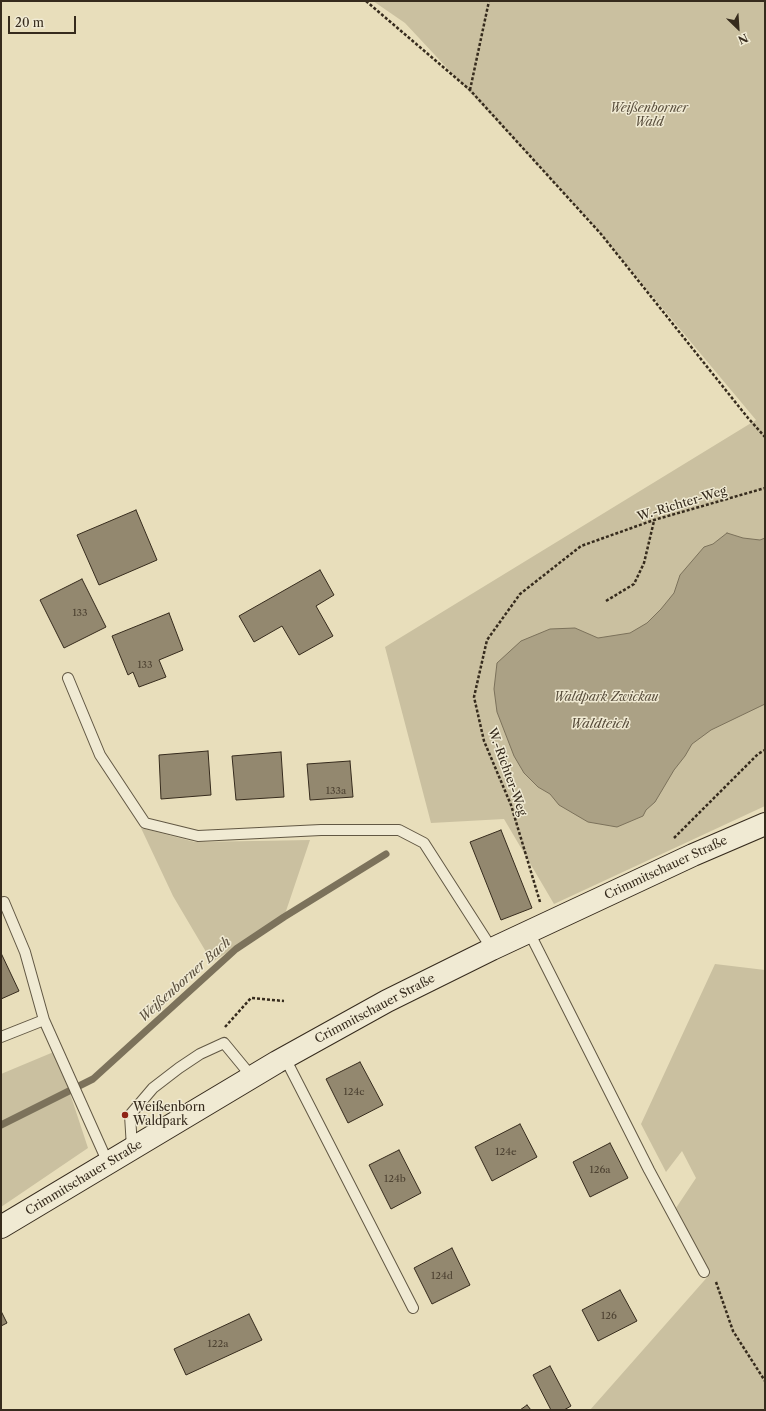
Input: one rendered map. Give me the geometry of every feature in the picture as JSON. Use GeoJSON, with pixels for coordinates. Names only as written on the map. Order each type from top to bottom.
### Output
{"type":"FeatureCollection","features":[{"type":"Feature","properties":{"kind":"main road","name":"Crimmitschauer Straße"},"geometry":{"type":"LineString","coordinates":[[1,1226],[252,1077],[387,1001],[492,948],[693,855],[765,824]]}},
{"type":"Feature","properties":{"kind":"lane"},"geometry":{"type":"LineString","coordinates":[[68,678],[100,755],[145,823],[198,836],[321,830],[399,830],[424,843],[492,948]]}},
{"type":"Feature","properties":{"kind":"lane"},"geometry":{"type":"LineString","coordinates":[[1,903],[4,902],[25,952],[44,1020],[108,1163]]}},
{"type":"Feature","properties":{"kind":"lane"},"geometry":{"type":"LineString","coordinates":[[538,927],[649,1170],[704,1272]]}},
{"type":"Feature","properties":{"kind":"lane"},"geometry":{"type":"LineString","coordinates":[[1,1037],[44,1020]]}},
{"type":"Feature","properties":{"kind":"lane"},"geometry":{"type":"LineString","coordinates":[[132,1149],[130,1115],[153,1088],[200,1054],[224,1043],[252,1077]]}},
{"type":"Feature","properties":{"kind":"lane"},"geometry":{"type":"LineString","coordinates":[[285,1058],[413,1308]]}},
{"type":"Feature","properties":{"kind":"path"},"geometry":{"type":"LineString","coordinates":[[366,1],[470,90],[601,234],[748,418],[765,436]]}},
{"type":"Feature","properties":{"kind":"path"},"geometry":{"type":"LineString","coordinates":[[470,90],[490,1]]}},
{"type":"Feature","properties":{"kind":"path","name":"W.-Richter-Weg"},"geometry":{"type":"LineString","coordinates":[[538,927],[511,805],[484,741],[474,696],[487,640],[520,594],[581,546],[654,520],[765,488]]}},
{"type":"Feature","properties":{"kind":"path"},"geometry":{"type":"LineString","coordinates":[[606,601],[634,584],[644,563],[654,520]]}},
{"type":"Feature","properties":{"kind":"path"},"geometry":{"type":"LineString","coordinates":[[669,843],[758,754],[765,750]]}},
{"type":"Feature","properties":{"kind":"path"},"geometry":{"type":"LineString","coordinates":[[200,1054],[251,998],[284,1001]]}},
{"type":"Feature","properties":{"kind":"green space","name":"Weißenborner Wald"},"geometry":{"type":"Polygon","coordinates":[[[373,1],[765,1],[765,806],[554,904],[504,819],[431,823],[385,647],[756,420],[588,219],[405,23],[373,1]]]}},
{"type":"Feature","properties":{"kind":"green space"},"geometry":{"type":"Polygon","coordinates":[[[141,828],[195,842],[310,840],[284,917],[212,962],[173,896],[141,828]]]}},
{"type":"Feature","properties":{"kind":"green space"},"geometry":{"type":"Polygon","coordinates":[[[715,964],[765,970],[765,1410],[590,1410],[710,1274],[676,1208],[696,1178],[682,1151],[666,1172],[641,1124],[715,964]]]}},
{"type":"Feature","properties":{"kind":"green space"},"geometry":{"type":"Polygon","coordinates":[[[56,1051],[88,1148],[1,1207],[1,1074],[56,1051]]]}},
{"type":"Feature","properties":{"kind":"water","name":"Waldteich"},"geometry":{"type":"Polygon","coordinates":[[[727,533],[743,538],[760,540],[765,538],[765,704],[711,730],[692,744],[655,802],[646,810],[643,816],[617,827],[588,822],[559,805],[550,794],[538,787],[524,773],[514,756],[497,712],[494,689],[497,663],[521,641],[550,629],[575,628],[598,638],[630,633],[647,623],[661,609],[674,593],[680,575],[704,547],[713,544],[727,533]]]}},
{"type":"Feature","properties":{"kind":"building"},"geometry":{"type":"Polygon","coordinates":[[[136,510],[157,560],[99,585],[77,535],[136,510]]]}},
{"type":"Feature","properties":{"kind":"building"},"geometry":{"type":"Polygon","coordinates":[[[320,570],[334,595],[316,606],[333,636],[299,655],[282,626],[254,642],[239,616],[320,570]]]}},
{"type":"Feature","properties":{"kind":"building"},"geometry":{"type":"Polygon","coordinates":[[[82,579],[106,627],[64,648],[40,600],[82,579]]]}},
{"type":"Feature","properties":{"kind":"building"},"geometry":{"type":"Polygon","coordinates":[[[169,613],[183,650],[159,660],[166,677],[139,687],[133,672],[128,675],[112,636],[169,613]]]}},
{"type":"Feature","properties":{"kind":"building"},"geometry":{"type":"Polygon","coordinates":[[[208,751],[211,795],[161,799],[159,755],[208,751]]]}},
{"type":"Feature","properties":{"kind":"building"},"geometry":{"type":"Polygon","coordinates":[[[281,752],[284,797],[236,800],[232,756],[281,752]]]}},
{"type":"Feature","properties":{"kind":"building"},"geometry":{"type":"Polygon","coordinates":[[[350,761],[353,797],[310,800],[307,764],[350,761]]]}},
{"type":"Feature","properties":{"kind":"building"},"geometry":{"type":"Polygon","coordinates":[[[501,830],[532,908],[501,920],[470,842],[501,830]]]}},
{"type":"Feature","properties":{"kind":"building"},"geometry":{"type":"Polygon","coordinates":[[[1,953],[19,991],[1,999],[1,953]]]}},
{"type":"Feature","properties":{"kind":"building"},"geometry":{"type":"Polygon","coordinates":[[[360,1062],[383,1105],[348,1123],[326,1079],[360,1062]]]}},
{"type":"Feature","properties":{"kind":"building"},"geometry":{"type":"Polygon","coordinates":[[[520,1124],[537,1157],[492,1181],[475,1147],[520,1124]]]}},
{"type":"Feature","properties":{"kind":"building"},"geometry":{"type":"Polygon","coordinates":[[[610,1143],[628,1178],[590,1197],[573,1162],[610,1143]]]}},
{"type":"Feature","properties":{"kind":"building"},"geometry":{"type":"Polygon","coordinates":[[[399,1150],[421,1193],[391,1209],[369,1165],[399,1150]]]}},
{"type":"Feature","properties":{"kind":"building"},"geometry":{"type":"Polygon","coordinates":[[[452,1248],[470,1285],[432,1304],[414,1268],[452,1248]]]}},
{"type":"Feature","properties":{"kind":"building"},"geometry":{"type":"Polygon","coordinates":[[[620,1290],[637,1321],[598,1341],[582,1310],[620,1290]]]}},
{"type":"Feature","properties":{"kind":"building"},"geometry":{"type":"Polygon","coordinates":[[[1,1311],[7,1323],[1,1326],[1,1311]]]}},
{"type":"Feature","properties":{"kind":"building"},"geometry":{"type":"Polygon","coordinates":[[[249,1314],[262,1340],[186,1375],[174,1349],[249,1314]]]}},
{"type":"Feature","properties":{"kind":"building"},"geometry":{"type":"Polygon","coordinates":[[[550,1366],[571,1406],[564,1410],[551,1410],[533,1375],[550,1366]]]}},
{"type":"Feature","properties":{"kind":"building"},"geometry":{"type":"Polygon","coordinates":[[[527,1405],[531,1410],[520,1410],[527,1405]]]}},
{"type":"Feature","properties":{"kind":"waterway","name":"Weißenborner Bach"},"geometry":{"type":"LineString","coordinates":[[1,1125],[93,1079],[236,949],[284,917],[386,854]]}},
{"type":"Feature","properties":{"kind":"place","name":"Weißenborn Waldpark"},"geometry":{"type":"Point","coordinates":[125,1115]}},
{"type":"Feature","properties":{"kind":"park label","name":"Waldpark Zwickau"},"geometry":{"type":"Point","coordinates":[606,698]}}]}
